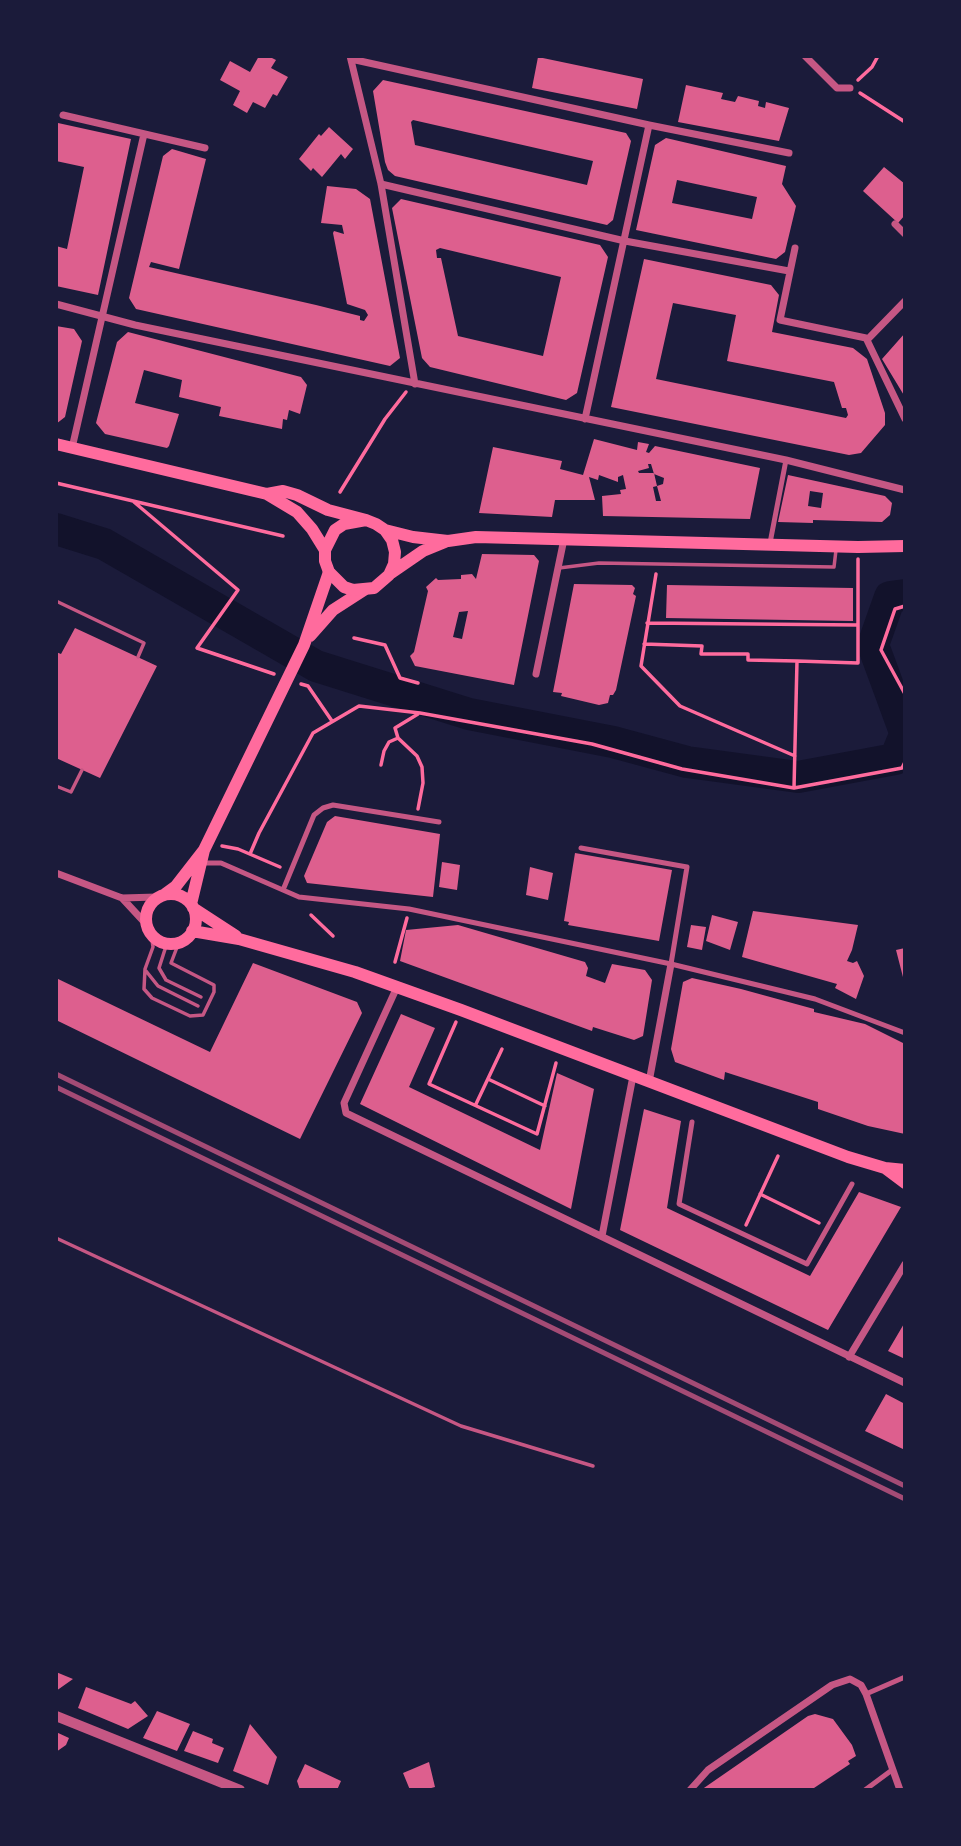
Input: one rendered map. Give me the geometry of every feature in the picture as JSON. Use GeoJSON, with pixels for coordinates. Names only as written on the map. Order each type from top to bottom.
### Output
{"type":"FeatureCollection","features":[{"type":"Feature","properties":{"kind":"main road"},"geometry":{"type":"LineString","coordinates":[[56,444],[267,494],[297,512],[325,550]]}},
{"type":"Feature","properties":{"kind":"main road"},"geometry":{"type":"LineString","coordinates":[[267,494],[283,491],[328,510],[366,520],[385,530],[448,541],[476,537],[858,547],[905,545]]}},
{"type":"Feature","properties":{"kind":"main road"},"geometry":{"type":"LineString","coordinates":[[364,590],[344,587],[329,572],[325,550],[335,530],[355,520],[366,520]]}},
{"type":"Feature","properties":{"kind":"main road"},"geometry":{"type":"LineString","coordinates":[[385,530],[392,540],[395,552],[389,575]]}},
{"type":"Feature","properties":{"kind":"main road"},"geometry":{"type":"LineString","coordinates":[[304,645],[333,610],[364,590],[382,583],[407,560],[448,541]]}},
{"type":"Feature","properties":{"kind":"main road"},"geometry":{"type":"LineString","coordinates":[[197,864],[148,910],[149,929],[161,941],[173,942],[192,931],[195,924],[192,906],[197,864],[304,645],[329,572]]}},
{"type":"Feature","properties":{"kind":"main road"},"geometry":{"type":"LineString","coordinates":[[161,896],[181,896],[239,939]]}},
{"type":"Feature","properties":{"kind":"main road"},"geometry":{"type":"LineString","coordinates":[[192,931],[239,939],[338,967],[855,1159],[885,1168],[905,1170]]}},
{"type":"Feature","properties":{"kind":"main road"},"geometry":{"type":"LineString","coordinates":[[885,1168],[905,1182]]}},
{"type":"Feature","properties":{"kind":"street"},"geometry":{"type":"LineString","coordinates":[[805,56],[837,88],[850,88]]}},
{"type":"Feature","properties":{"kind":"street"},"geometry":{"type":"LineString","coordinates":[[415,384],[381,184],[350,58],[649,125],[789,153]]}},
{"type":"Feature","properties":{"kind":"street"},"geometry":{"type":"LineString","coordinates":[[63,115],[205,148]]}},
{"type":"Feature","properties":{"kind":"street"},"geometry":{"type":"LineString","coordinates":[[585,419],[649,125]]}},
{"type":"Feature","properties":{"kind":"street"},"geometry":{"type":"LineString","coordinates":[[72,448],[144,134]]}},
{"type":"Feature","properties":{"kind":"street"},"geometry":{"type":"LineString","coordinates":[[381,184],[625,241],[789,271]]}},
{"type":"Feature","properties":{"kind":"street"},"geometry":{"type":"LineString","coordinates":[[895,224],[905,234]]}},
{"type":"Feature","properties":{"kind":"street"},"geometry":{"type":"LineString","coordinates":[[795,248],[780,320],[866,338],[905,419]]}},
{"type":"Feature","properties":{"kind":"street"},"geometry":{"type":"LineString","coordinates":[[867,340],[905,301]]}},
{"type":"Feature","properties":{"kind":"street"},"geometry":{"type":"LineString","coordinates":[[56,304],[135,325],[786,460],[905,489]]}},
{"type":"Feature","properties":{"kind":"street"},"geometry":{"type":"LineString","coordinates":[[769,544],[786,460]]}},
{"type":"Feature","properties":{"kind":"street"},"geometry":{"type":"LineString","coordinates":[[536,674],[564,539]]}},
{"type":"Feature","properties":{"kind":"street"},"geometry":{"type":"LineString","coordinates":[[283,890],[314,815],[323,808],[333,805],[439,822]]}},
{"type":"Feature","properties":{"kind":"street"},"geometry":{"type":"LineString","coordinates":[[580,848],[687,866],[649,1082]]}},
{"type":"Feature","properties":{"kind":"street"},"geometry":{"type":"LineString","coordinates":[[197,864],[220,863],[299,897],[409,909],[671,964],[815,999],[905,1033]]}},
{"type":"Feature","properties":{"kind":"street"},"geometry":{"type":"LineString","coordinates":[[56,873],[122,898],[161,896]]}},
{"type":"Feature","properties":{"kind":"street"},"geometry":{"type":"LineString","coordinates":[[122,898],[149,929]]}},
{"type":"Feature","properties":{"kind":"street"},"geometry":{"type":"LineString","coordinates":[[397,987],[344,1103],[346,1114],[905,1383]]}},
{"type":"Feature","properties":{"kind":"street"},"geometry":{"type":"LineString","coordinates":[[602,1236],[633,1076]]}},
{"type":"Feature","properties":{"kind":"street"},"geometry":{"type":"LineString","coordinates":[[692,1122],[679,1204],[807,1264],[852,1184]]}},
{"type":"Feature","properties":{"kind":"street"},"geometry":{"type":"LineString","coordinates":[[849,1357],[905,1264]]}},
{"type":"Feature","properties":{"kind":"street"},"geometry":{"type":"LineString","coordinates":[[866,1694],[905,1677]]}},
{"type":"Feature","properties":{"kind":"street"},"geometry":{"type":"LineString","coordinates":[[690,1790],[708,1770],[832,1685],[850,1679],[862,1685],[900,1790]]}},
{"type":"Feature","properties":{"kind":"street"},"geometry":{"type":"LineString","coordinates":[[56,1716],[240,1790]]}},
{"type":"Feature","properties":{"kind":"street"},"geometry":{"type":"LineString","coordinates":[[865,1790],[892,1770]]}},
{"type":"Feature","properties":{"kind":"lane"},"geometry":{"type":"LineString","coordinates":[[557,568],[599,563],[834,567],[837,546]]}},
{"type":"Feature","properties":{"kind":"lane"},"geometry":{"type":"LineString","coordinates":[[56,601],[144,643],[138,657]]}},
{"type":"Feature","properties":{"kind":"lane"},"geometry":{"type":"LineString","coordinates":[[56,786],[71,792],[82,770]]}},
{"type":"Feature","properties":{"kind":"lane"},"geometry":{"type":"LineString","coordinates":[[149,929],[153,947],[145,970],[144,989],[152,998],[190,1016],[203,1015],[214,992],[214,985],[171,963],[173,942]]}},
{"type":"Feature","properties":{"kind":"lane"},"geometry":{"type":"LineString","coordinates":[[173,942],[159,968],[166,980],[201,997]]}},
{"type":"Feature","properties":{"kind":"lane"},"geometry":{"type":"LineString","coordinates":[[145,970],[158,986],[198,1006]]}},
{"type":"Feature","properties":{"kind":"lane"},"geometry":{"type":"LineString","coordinates":[[56,1238],[461,1426],[593,1466]]}},
{"type":"Feature","properties":{"kind":"path"},"geometry":{"type":"LineString","coordinates":[[878,56],[872,67],[850,88],[905,122]]}},
{"type":"Feature","properties":{"kind":"path"},"geometry":{"type":"LineString","coordinates":[[340,492],[400,397],[415,384]]}},
{"type":"Feature","properties":{"kind":"path"},"geometry":{"type":"LineString","coordinates":[[56,483],[283,536]]}},
{"type":"Feature","properties":{"kind":"path"},"geometry":{"type":"LineString","coordinates":[[134,502],[238,590],[197,648],[283,677]]}},
{"type":"Feature","properties":{"kind":"path"},"geometry":{"type":"LineString","coordinates":[[644,644],[702,646],[701,654],[748,653],[748,660],[858,663],[858,547]]}},
{"type":"Feature","properties":{"kind":"path"},"geometry":{"type":"LineString","coordinates":[[658,564],[641,666],[680,706],[795,756]]}},
{"type":"Feature","properties":{"kind":"path"},"geometry":{"type":"LineString","coordinates":[[905,606],[895,609],[881,650],[905,694]]}},
{"type":"Feature","properties":{"kind":"path"},"geometry":{"type":"LineString","coordinates":[[647,623],[858,625]]}},
{"type":"Feature","properties":{"kind":"path"},"geometry":{"type":"LineString","coordinates":[[354,638],[385,645],[400,678],[418,683]]}},
{"type":"Feature","properties":{"kind":"path"},"geometry":{"type":"LineString","coordinates":[[794,788],[797,661]]}},
{"type":"Feature","properties":{"kind":"path"},"geometry":{"type":"LineString","coordinates":[[296,682],[308,686],[332,721]]}},
{"type":"Feature","properties":{"kind":"path"},"geometry":{"type":"LineString","coordinates":[[250,854],[313,733],[359,706],[420,713],[593,744],[682,769],[794,788],[904,765]]}},
{"type":"Feature","properties":{"kind":"path"},"geometry":{"type":"LineString","coordinates":[[416,819],[423,783],[422,767],[398,738],[395,729],[420,713]]}},
{"type":"Feature","properties":{"kind":"path"},"geometry":{"type":"LineString","coordinates":[[381,765],[389,742],[398,738]]}},
{"type":"Feature","properties":{"kind":"path"},"geometry":{"type":"LineString","coordinates":[[220,845],[250,854],[291,872]]}},
{"type":"Feature","properties":{"kind":"path"},"geometry":{"type":"LineString","coordinates":[[395,962],[409,909]]}},
{"type":"Feature","properties":{"kind":"path"},"geometry":{"type":"LineString","coordinates":[[311,915],[333,936]]}},
{"type":"Feature","properties":{"kind":"path"},"geometry":{"type":"LineString","coordinates":[[456,1022],[429,1084],[537,1134],[556,1063]]}},
{"type":"Feature","properties":{"kind":"path"},"geometry":{"type":"LineString","coordinates":[[476,1104],[502,1049]]}},
{"type":"Feature","properties":{"kind":"path"},"geometry":{"type":"LineString","coordinates":[[488,1079],[545,1106]]}},
{"type":"Feature","properties":{"kind":"path"},"geometry":{"type":"LineString","coordinates":[[743,1234],[778,1156]]}},
{"type":"Feature","properties":{"kind":"path"},"geometry":{"type":"LineString","coordinates":[[760,1194],[827,1227]]}},
{"type":"Feature","properties":{"kind":"building"},"geometry":{"type":"Polygon","coordinates":[[[259,56],[276,60],[271,68],[288,77],[277,96],[273,94],[265,108],[253,102],[247,113],[233,105],[240,91],[220,80],[230,61],[250,72],[259,56]]]}},
{"type":"Feature","properties":{"kind":"building"},"geometry":{"type":"Polygon","coordinates":[[[538,57],[643,79],[637,109],[532,88],[538,57]]]}},
{"type":"Feature","properties":{"kind":"building"},"geometry":{"type":"Polygon","coordinates":[[[383,80],[626,133],[631,141],[613,220],[607,225],[395,176],[388,170],[385,162],[373,91],[383,80]],[[413,120],[411,122],[415,145],[587,185],[593,161],[413,120]]]}},
{"type":"Feature","properties":{"kind":"building"},"geometry":{"type":"Polygon","coordinates":[[[686,85],[723,93],[721,99],[735,102],[738,96],[759,101],[758,106],[765,108],[766,102],[789,108],[779,141],[678,122],[686,85]]]}},
{"type":"Feature","properties":{"kind":"building"},"geometry":{"type":"Polygon","coordinates":[[[58,123],[131,139],[98,295],[56,286],[56,246],[67,249],[84,167],[56,161],[58,123]]]}},
{"type":"Feature","properties":{"kind":"building"},"geometry":{"type":"Polygon","coordinates":[[[329,127],[353,149],[345,159],[341,154],[322,177],[299,159],[319,134],[321,136],[329,127]]]}},
{"type":"Feature","properties":{"kind":"building"},"geometry":{"type":"Polygon","coordinates":[[[666,138],[786,166],[782,184],[796,206],[785,252],[776,259],[636,230],[655,145],[666,138]],[[677,180],[672,203],[752,219],[757,197],[677,180]]]}},
{"type":"Feature","properties":{"kind":"building"},"geometry":{"type":"Polygon","coordinates":[[[172,149],[206,159],[179,269],[151,262],[149,267],[360,316],[360,320],[364,321],[368,315],[365,310],[347,304],[333,233],[344,234],[342,225],[321,223],[327,186],[356,189],[370,199],[400,358],[390,366],[136,309],[129,298],[163,156],[172,149]]]}},
{"type":"Feature","properties":{"kind":"building"},"geometry":{"type":"Polygon","coordinates":[[[884,167],[905,184],[905,215],[898,223],[863,191],[884,167]]]}},
{"type":"Feature","properties":{"kind":"building"},"geometry":{"type":"Polygon","coordinates":[[[401,199],[600,245],[608,257],[577,393],[566,400],[430,367],[422,358],[392,208],[401,199]],[[440,248],[436,250],[437,258],[441,258],[458,336],[543,356],[561,277],[440,248]]]}},
{"type":"Feature","properties":{"kind":"building"},"geometry":{"type":"Polygon","coordinates":[[[644,259],[771,285],[779,295],[772,332],[853,348],[867,359],[885,413],[885,425],[861,453],[849,455],[611,407],[644,259]],[[673,303],[656,379],[846,418],[846,408],[842,408],[834,382],[727,361],[736,315],[673,303]]]}},
{"type":"Feature","properties":{"kind":"building"},"geometry":{"type":"Polygon","coordinates":[[[56,326],[74,329],[82,341],[65,417],[56,424],[56,326]]]}},
{"type":"Feature","properties":{"kind":"building"},"geometry":{"type":"Polygon","coordinates":[[[128,332],[301,377],[307,385],[300,414],[289,410],[287,420],[283,419],[282,429],[219,416],[221,407],[179,397],[182,380],[144,370],[135,403],[179,414],[169,446],[167,448],[105,434],[96,423],[117,342],[128,332]]]}},
{"type":"Feature","properties":{"kind":"building"},"geometry":{"type":"Polygon","coordinates":[[[905,333],[905,397],[882,359],[905,333]]]}},
{"type":"Feature","properties":{"kind":"building"},"geometry":{"type":"Polygon","coordinates":[[[594,439],[637,450],[638,442],[649,444],[646,452],[649,453],[655,446],[760,468],[750,519],[603,516],[602,496],[621,494],[620,490],[626,489],[623,475],[618,477],[618,482],[599,475],[598,480],[589,477],[595,500],[555,500],[552,517],[479,513],[493,447],[562,461],[560,469],[583,475],[594,439]],[[648,464],[649,468],[638,471],[654,473],[651,464],[648,464]],[[654,474],[657,486],[663,484],[664,478],[654,474]],[[657,486],[653,487],[656,501],[661,501],[657,486]]]}},
{"type":"Feature","properties":{"kind":"building"},"geometry":{"type":"Polygon","coordinates":[[[788,475],[885,496],[892,503],[890,515],[882,522],[778,522],[788,475]],[[810,491],[808,506],[821,508],[823,493],[810,491]]]}},
{"type":"Feature","properties":{"kind":"building"},"geometry":{"type":"Polygon","coordinates":[[[482,554],[534,555],[539,561],[514,685],[415,666],[410,656],[414,652],[428,591],[426,587],[436,578],[461,579],[461,575],[472,574],[476,579],[482,554]],[[468,611],[459,612],[453,637],[462,639],[468,611]]]}},
{"type":"Feature","properties":{"kind":"building"},"geometry":{"type":"Polygon","coordinates":[[[574,584],[632,585],[635,588],[633,594],[636,596],[616,690],[610,695],[608,703],[599,705],[553,692],[574,584]]]}},
{"type":"Feature","properties":{"kind":"building"},"geometry":{"type":"Polygon","coordinates":[[[667,585],[853,588],[853,621],[666,618],[667,585]]]}},
{"type":"Feature","properties":{"kind":"building"},"geometry":{"type":"Polygon","coordinates":[[[75,628],[157,666],[100,778],[56,758],[56,652],[61,654],[75,628]]]}},
{"type":"Feature","properties":{"kind":"building"},"geometry":{"type":"Polygon","coordinates":[[[335,816],[440,834],[433,897],[307,883],[304,876],[327,822],[335,816]]]}},
{"type":"Feature","properties":{"kind":"building"},"geometry":{"type":"Polygon","coordinates":[[[575,853],[672,870],[659,941],[568,925],[569,922],[564,921],[575,853]]]}},
{"type":"Feature","properties":{"kind":"building"},"geometry":{"type":"Polygon","coordinates":[[[442,862],[460,865],[457,890],[439,887],[442,862]]]}},
{"type":"Feature","properties":{"kind":"building"},"geometry":{"type":"Polygon","coordinates":[[[530,867],[553,873],[548,900],[526,895],[530,867]]]}},
{"type":"Feature","properties":{"kind":"building"},"geometry":{"type":"Polygon","coordinates":[[[753,911],[858,925],[847,961],[857,961],[864,976],[856,999],[835,988],[837,984],[742,957],[753,911]]]}},
{"type":"Feature","properties":{"kind":"building"},"geometry":{"type":"Polygon","coordinates":[[[712,915],[738,922],[730,950],[706,941],[712,915]]]}},
{"type":"Feature","properties":{"kind":"building"},"geometry":{"type":"Polygon","coordinates":[[[458,925],[585,962],[588,968],[586,976],[605,983],[612,964],[645,970],[652,980],[643,1036],[634,1040],[593,1027],[592,1031],[400,961],[406,930],[458,925]]]}},
{"type":"Feature","properties":{"kind":"building"},"geometry":{"type":"Polygon","coordinates":[[[691,925],[706,927],[702,950],[687,947],[691,925]]]}},
{"type":"Feature","properties":{"kind":"building"},"geometry":{"type":"Polygon","coordinates":[[[905,948],[905,981],[904,981],[896,950],[905,948]]]}},
{"type":"Feature","properties":{"kind":"building"},"geometry":{"type":"Polygon","coordinates":[[[253,963],[357,1002],[362,1013],[300,1139],[56,1020],[56,978],[210,1052],[253,963]]]}},
{"type":"Feature","properties":{"kind":"building"},"geometry":{"type":"Polygon","coordinates":[[[692,978],[865,1024],[905,1044],[905,1134],[868,1126],[818,1109],[818,1102],[725,1072],[724,1080],[675,1062],[671,1049],[683,982],[692,978]]]}},
{"type":"Feature","properties":{"kind":"building"},"geometry":{"type":"Polygon","coordinates":[[[401,1014],[435,1028],[409,1087],[540,1150],[557,1073],[594,1089],[571,1209],[360,1104],[401,1014]]]}},
{"type":"Feature","properties":{"kind":"building"},"geometry":{"type":"Polygon","coordinates":[[[644,1109],[681,1121],[667,1208],[810,1276],[859,1192],[901,1207],[828,1330],[620,1230],[644,1109]]]}},
{"type":"Feature","properties":{"kind":"building"},"geometry":{"type":"Polygon","coordinates":[[[905,1322],[905,1359],[888,1351],[905,1322]]]}},
{"type":"Feature","properties":{"kind":"building"},"geometry":{"type":"Polygon","coordinates":[[[886,1394],[905,1404],[905,1450],[865,1431],[886,1394]]]}},
{"type":"Feature","properties":{"kind":"building"},"geometry":{"type":"Polygon","coordinates":[[[56,1672],[73,1679],[56,1691],[56,1672]]]}},
{"type":"Feature","properties":{"kind":"building"},"geometry":{"type":"Polygon","coordinates":[[[86,1687],[131,1704],[135,1701],[148,1716],[128,1729],[78,1708],[86,1687]]]}},
{"type":"Feature","properties":{"kind":"building"},"geometry":{"type":"Polygon","coordinates":[[[157,1711],[190,1724],[177,1751],[143,1738],[157,1711]]]}},
{"type":"Feature","properties":{"kind":"building"},"geometry":{"type":"Polygon","coordinates":[[[815,1714],[833,1719],[852,1745],[856,1756],[848,1761],[850,1764],[811,1790],[701,1790],[808,1716],[815,1714]]]}},
{"type":"Feature","properties":{"kind":"building"},"geometry":{"type":"Polygon","coordinates":[[[250,1724],[277,1757],[268,1785],[233,1771],[250,1724]]]}},
{"type":"Feature","properties":{"kind":"building"},"geometry":{"type":"Polygon","coordinates":[[[193,1731],[213,1739],[212,1743],[224,1748],[218,1763],[184,1751],[193,1731]]]}},
{"type":"Feature","properties":{"kind":"building"},"geometry":{"type":"Polygon","coordinates":[[[56,1732],[69,1738],[66,1745],[56,1752],[56,1732]]]}},
{"type":"Feature","properties":{"kind":"building"},"geometry":{"type":"Polygon","coordinates":[[[429,1762],[435,1787],[410,1790],[403,1773],[429,1762]]]}},
{"type":"Feature","properties":{"kind":"building"},"geometry":{"type":"Polygon","coordinates":[[[305,1764],[341,1781],[337,1790],[300,1790],[297,1781],[305,1764]]]}},
{"type":"Feature","properties":{"kind":"waterway"},"geometry":{"type":"LineString","coordinates":[[56,529],[104,544],[316,666],[469,714],[613,742],[687,762],[798,777],[895,759],[905,735]]}},
{"type":"Feature","properties":{"kind":"waterway"},"geometry":{"type":"LineString","coordinates":[[905,595],[890,597],[873,645],[905,732]]}},
{"type":"Feature","properties":{"kind":"railway"},"geometry":{"type":"LineString","coordinates":[[56,1074],[905,1486]]}},
{"type":"Feature","properties":{"kind":"railway"},"geometry":{"type":"LineString","coordinates":[[56,1087],[905,1499]]}}]}
